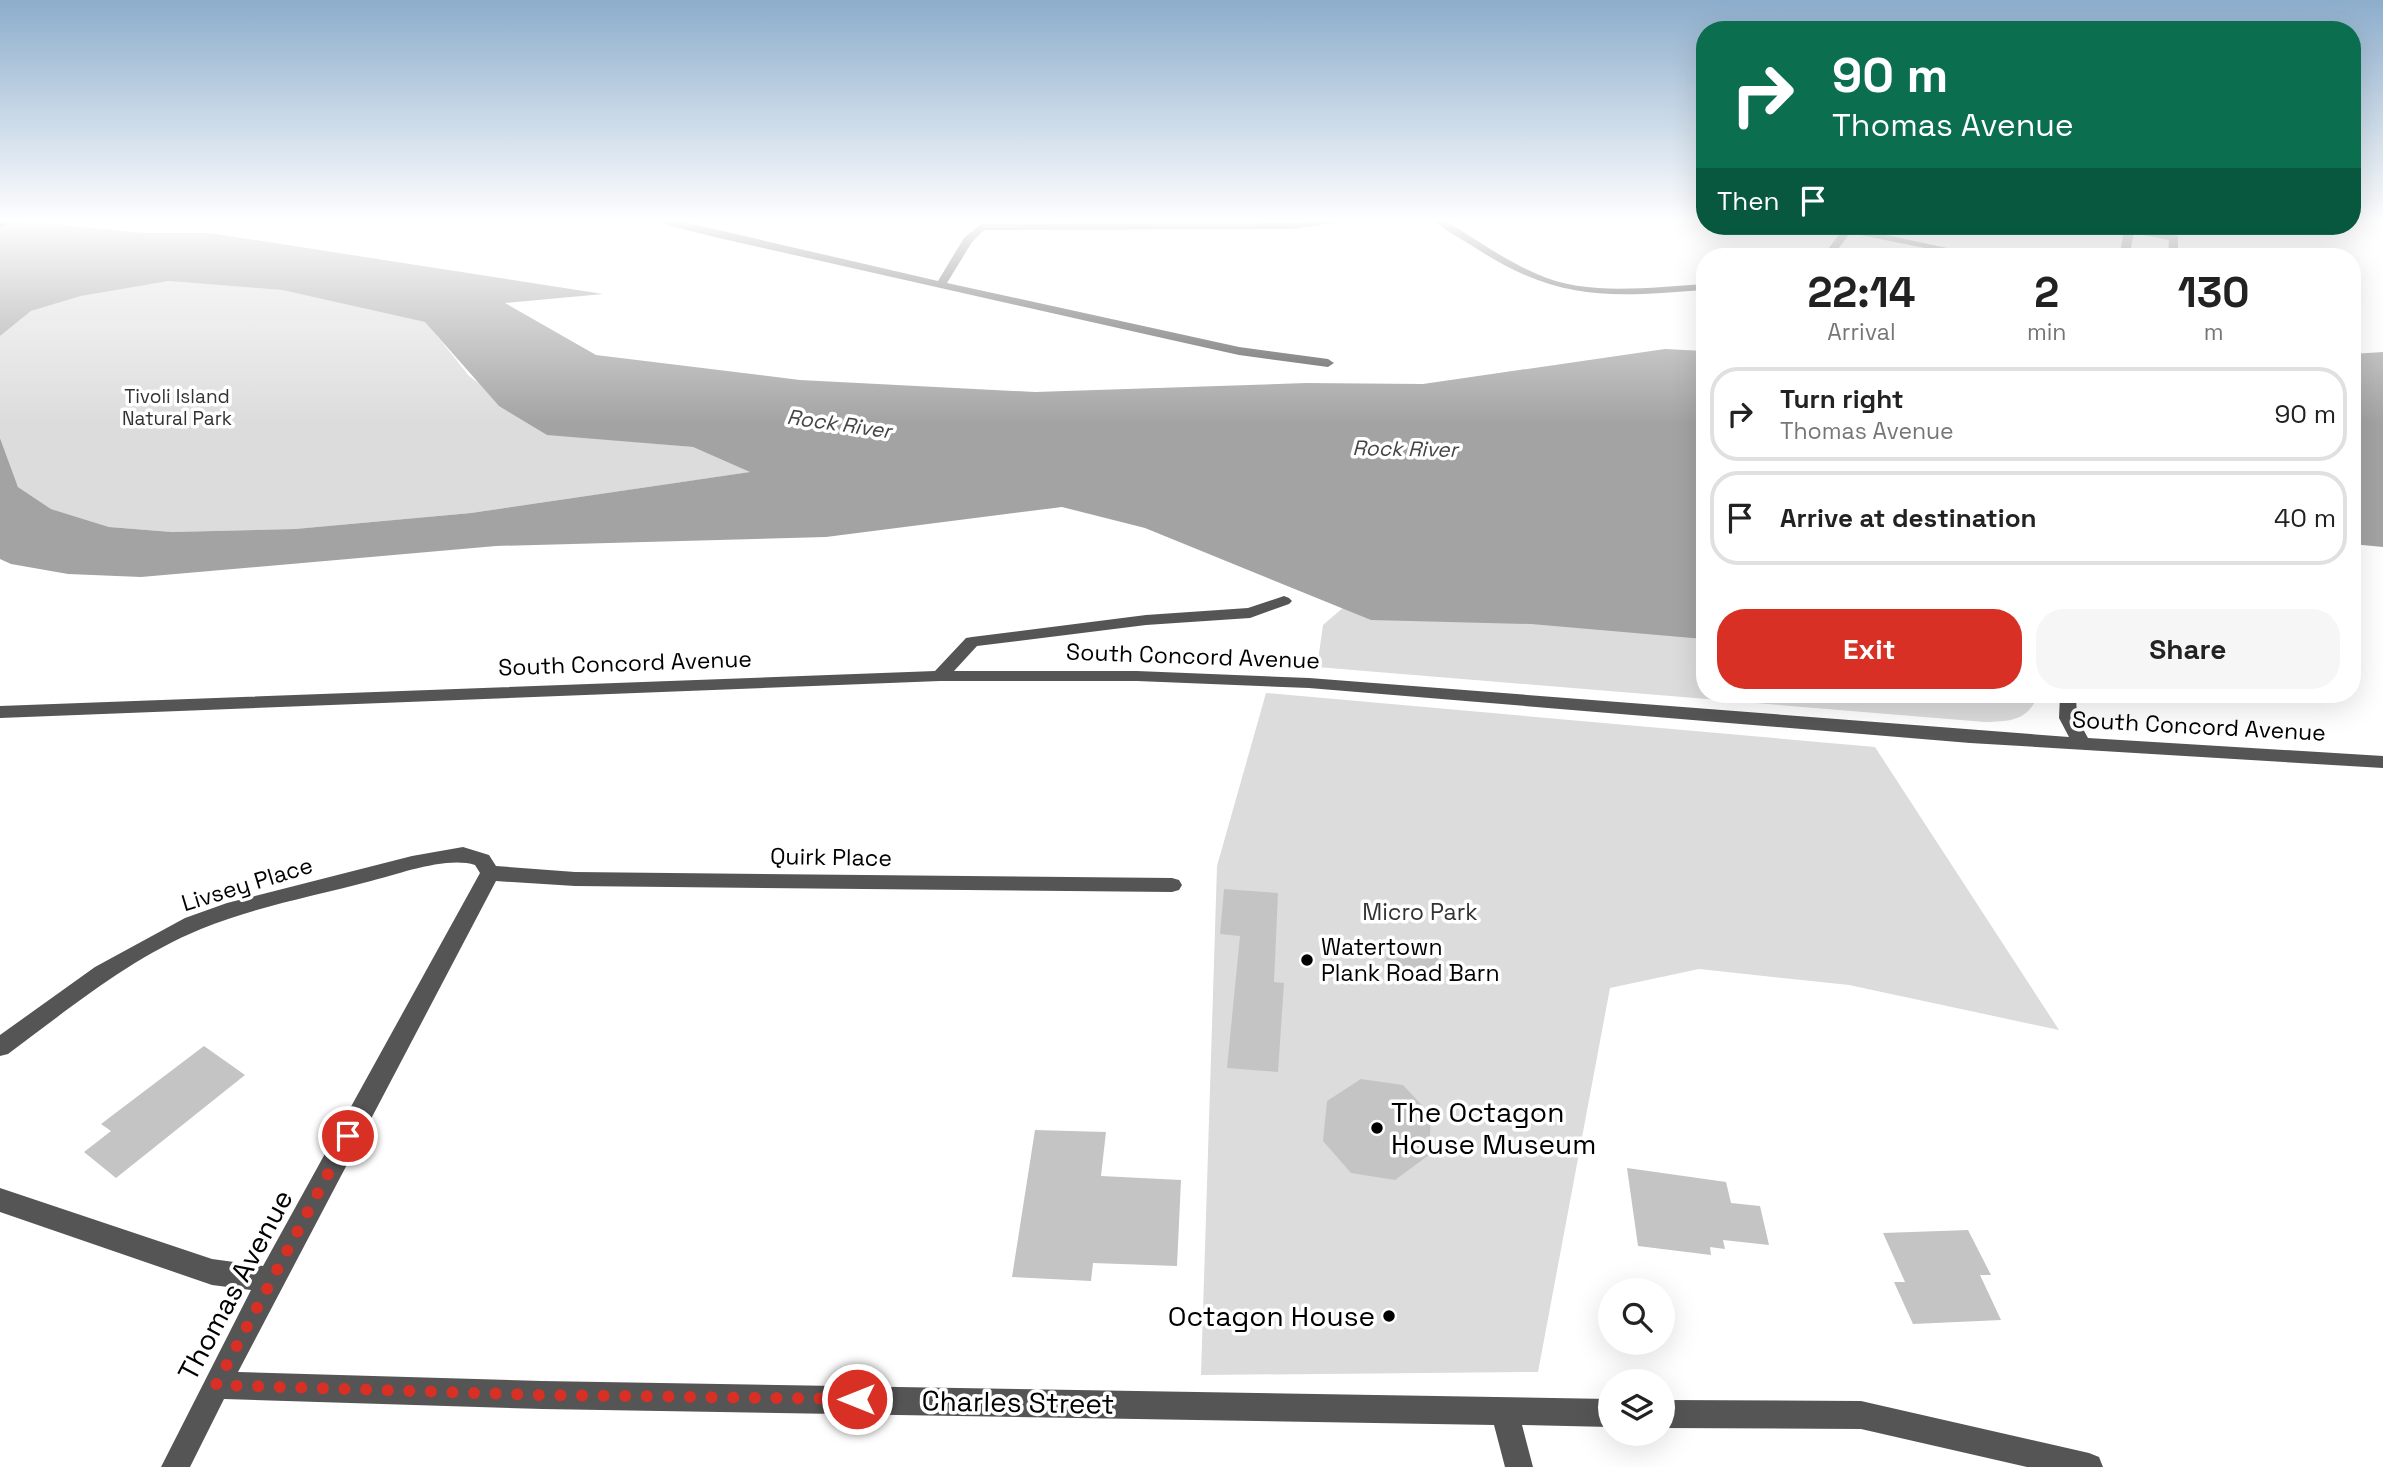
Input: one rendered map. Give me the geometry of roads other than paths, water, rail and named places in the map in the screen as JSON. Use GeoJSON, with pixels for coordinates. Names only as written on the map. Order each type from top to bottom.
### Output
{"type":"FeatureCollection","features":[{"type":"Feature","properties":{"kind":"street"},"geometry":{"type":"LineString","coordinates":[[961,287],[1179,339],[1239,351],[1328,363]]}},
{"type":"Feature","properties":{"kind":"street"},"geometry":{"type":"LineString","coordinates":[[1593,287],[1681,287]]}},
{"type":"Feature","properties":{"kind":"street"},"geometry":{"type":"LineString","coordinates":[[940,676],[972,642],[1146,620],[1250,613],[1284,601]]}},
{"type":"Feature","properties":{"kind":"street","name":"South Concord Avenue"},"geometry":{"type":"LineString","coordinates":[[0,712],[940,676],[1138,676],[1309,683],[2082,744],[2383,762]]}},
{"type":"Feature","properties":{"kind":"street"},"geometry":{"type":"LineString","coordinates":[[2068,703],[2068,718],[2082,744]]}},
{"type":"Feature","properties":{"kind":"street","name":"Livsey Place"},"geometry":{"type":"LineString","coordinates":[[0,1047],[102,973],[130,956],[170,935],[227,911],[412,863],[463,854],[482,860],[490,873]]}},
{"type":"Feature","properties":{"kind":"street","name":"Quirk Place"},"geometry":{"type":"LineString","coordinates":[[490,873],[575,879],[1172,885]]}},
{"type":"Feature","properties":{"kind":"street","name":"Thomas Avenue"},"geometry":{"type":"LineString","coordinates":[[175,1467],[270,1280],[490,873]]}},
{"type":"Feature","properties":{"kind":"street"},"geometry":{"type":"LineString","coordinates":[[0,1200],[212,1272],[270,1280]]}},
{"type":"Feature","properties":{"kind":"street","name":"Charles Street"},"geometry":{"type":"LineString","coordinates":[[216,1385],[542,1395],[936,1399],[1598,1413]]}},
{"type":"Feature","properties":{"kind":"street"},"geometry":{"type":"LineString","coordinates":[[1505,1413],[1518,1467]]}},
{"type":"Feature","properties":{"kind":"street"},"geometry":{"type":"LineString","coordinates":[[1675,1414],[1861,1415],[2088,1467]]}},
{"type":"Feature","properties":{"kind":"water"},"geometry":{"type":"Polygon","coordinates":[[[0,287],[131,287],[81,296],[31,311],[0,336],[0,287]]]}},
{"type":"Feature","properties":{"kind":"water","name":"Rock River"},"geometry":{"type":"Polygon","coordinates":[[[250,287],[561,287],[603,294],[505,303],[596,355],[800,380],[1035,392],[1306,383],[1423,384],[1665,349],[1696,351],[1696,638],[1531,624],[1371,620],[1145,528],[1062,507],[826,537],[496,546],[141,577],[68,574],[11,564],[0,559],[0,438],[18,487],[51,509],[109,527],[172,532],[295,529],[471,513],[750,472],[693,447],[547,435],[499,406],[425,322],[282,290],[250,287]]]}},
{"type":"Feature","properties":{"kind":"water"},"geometry":{"type":"Polygon","coordinates":[[[2383,352],[2383,547],[2361,545],[2361,353],[2383,352]]]}},
{"type":"Feature","properties":{"kind":"place","name":"Watertown Plank Road Barn"},"geometry":{"type":"Point","coordinates":[1307,960]}},
{"type":"Feature","properties":{"kind":"place","name":"The Octagon House Museum"},"geometry":{"type":"Point","coordinates":[1377,1128]}},
{"type":"Feature","properties":{"kind":"place","name":"Octagon House"},"geometry":{"type":"Point","coordinates":[1389,1316]}},
{"type":"Feature","properties":{"kind":"park label","name":"Tivoli Island Natural Park"},"geometry":{"type":"Point","coordinates":[177,407]}},
{"type":"Feature","properties":{"kind":"park label","name":"Micro Park"},"geometry":{"type":"Point","coordinates":[1420,912]}}]}
